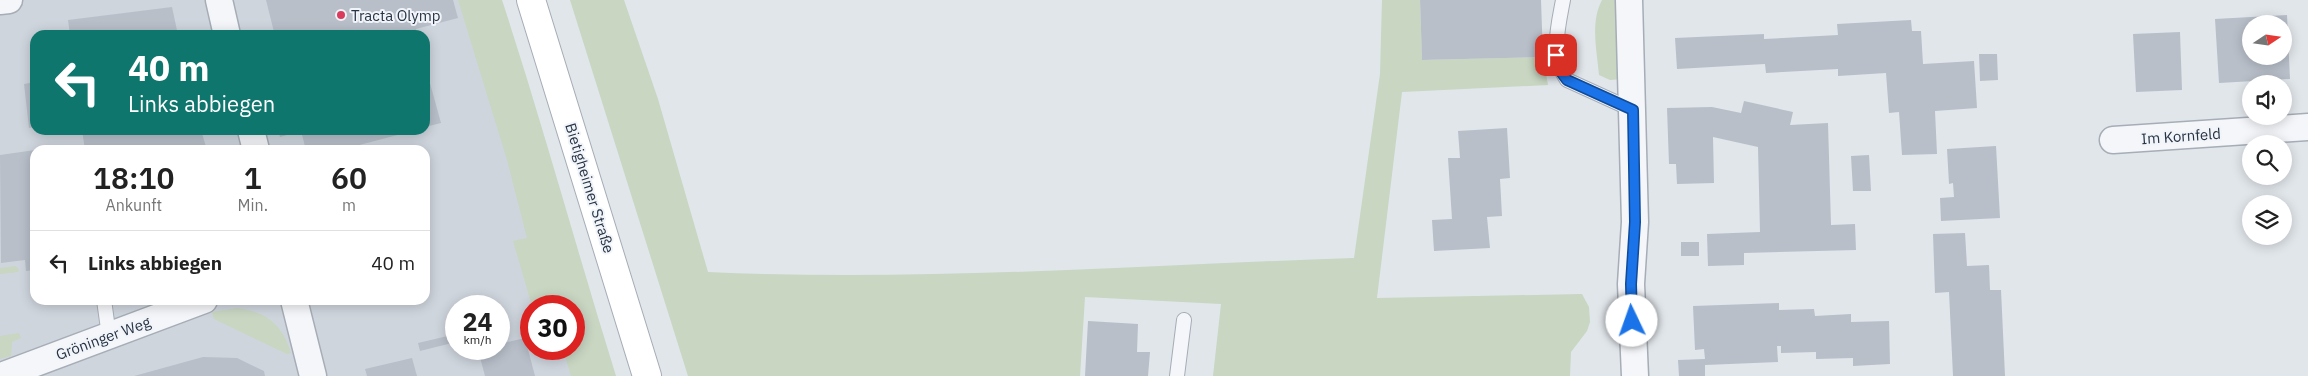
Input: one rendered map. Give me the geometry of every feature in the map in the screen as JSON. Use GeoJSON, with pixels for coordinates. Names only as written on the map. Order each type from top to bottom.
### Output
{"type":"FeatureCollection","features":[{"type":"Feature","properties":{"kind":"main road","name":"Bietigheimer Straße"},"geometry":{"type":"LineString","coordinates":[[531,0],[647,376]]}},
{"type":"Feature","properties":{"kind":"street"},"geometry":{"type":"LineString","coordinates":[[0,1],[9,0]]}},
{"type":"Feature","properties":{"kind":"street"},"geometry":{"type":"LineString","coordinates":[[219,0],[226,30]]}},
{"type":"Feature","properties":{"kind":"street"},"geometry":{"type":"LineString","coordinates":[[1628,0],[1633,110],[1635,222],[1631,284],[1635,376]]}},
{"type":"Feature","properties":{"kind":"street","name":"Im Kornfeld"},"geometry":{"type":"LineString","coordinates":[[2114,140],[2308,127]]}},
{"type":"Feature","properties":{"kind":"street","name":"Gröninger Weg"},"geometry":{"type":"LineString","coordinates":[[1,376],[191,305]]}},
{"type":"Feature","properties":{"kind":"street"},"geometry":{"type":"LineString","coordinates":[[295,305],[313,376]]}},
{"type":"Feature","properties":{"kind":"lane"},"geometry":{"type":"LineString","coordinates":[[1562,0],[1556,55],[1561,72],[1567,80],[1633,110]]}},
{"type":"Feature","properties":{"kind":"lane"},"geometry":{"type":"LineString","coordinates":[[105,305],[109,336]]}},
{"type":"Feature","properties":{"kind":"lane"},"geometry":{"type":"LineString","coordinates":[[1177,376],[1184,320]]}},
{"type":"Feature","properties":{"kind":"shaded area"},"geometry":{"type":"Polygon","coordinates":[[[0,0],[467,0],[555,295],[520,295],[520,360],[575,360],[580,376],[0,376],[0,0]]]}},
{"type":"Feature","properties":{"kind":"green space"},"geometry":{"type":"Polygon","coordinates":[[[458,0],[502,0],[616,376],[571,376],[566,360],[585,360],[585,295],[529,295],[513,241],[527,238],[507,160],[458,0]]]}},
{"type":"Feature","properties":{"kind":"green space"},"geometry":{"type":"Polygon","coordinates":[[[570,0],[624,0],[658,99],[708,272],[869,275],[950,274],[1354,258],[1380,74],[1382,0],[1420,0],[1422,60],[1543,57],[1548,85],[1402,92],[1377,298],[1582,294],[1589,307],[1590,322],[1587,331],[1571,352],[1570,376],[1213,376],[1221,304],[1085,297],[1080,376],[688,376],[570,0]]]}},
{"type":"Feature","properties":{"kind":"green space"},"geometry":{"type":"Polygon","coordinates":[[[1602,0],[1620,0],[1623,79],[1610,80],[1599,75],[1595,27],[1598,9],[1602,0]]]}},
{"type":"Feature","properties":{"kind":"green space"},"geometry":{"type":"Polygon","coordinates":[[[15,266],[19,269],[18,272],[0,274],[0,268],[15,266]]]}},
{"type":"Feature","properties":{"kind":"green space"},"geometry":{"type":"Polygon","coordinates":[[[237,308],[257,313],[272,321],[283,334],[291,353],[287,354],[214,319],[212,312],[237,308]]]}},
{"type":"Feature","properties":{"kind":"green space"},"geometry":{"type":"Polygon","coordinates":[[[19,333],[21,338],[12,342],[11,356],[0,359],[0,336],[19,333]]]}},
{"type":"Feature","properties":{"kind":"building","name":"Tracta Olymp"},"geometry":{"type":"Polygon","coordinates":[[[266,0],[453,0],[458,18],[416,30],[274,30],[266,0]]]}},
{"type":"Feature","properties":{"kind":"building"},"geometry":{"type":"Polygon","coordinates":[[[1420,0],[1541,0],[1543,57],[1422,60],[1420,0]]]}},
{"type":"Feature","properties":{"kind":"building"},"geometry":{"type":"Polygon","coordinates":[[[172,7],[177,30],[69,30],[68,20],[172,7]]]}},
{"type":"Feature","properties":{"kind":"building"},"geometry":{"type":"Polygon","coordinates":[[[2242,18],[2242,65],[2289,65],[2290,75],[2242,75],[2242,82],[2219,83],[2215,19],[2242,18]]]}},
{"type":"Feature","properties":{"kind":"building"},"geometry":{"type":"Polygon","coordinates":[[[1911,20],[1912,31],[1921,31],[1923,64],[1974,61],[1977,108],[1935,111],[1937,154],[1902,155],[1899,112],[1889,113],[1886,73],[1838,76],[1838,69],[1766,73],[1765,64],[1677,69],[1675,38],[1764,34],[1764,39],[1838,35],[1837,24],[1911,20]]]}},
{"type":"Feature","properties":{"kind":"building"},"geometry":{"type":"Polygon","coordinates":[[[2180,32],[2182,90],[2136,92],[2133,34],[2180,32]]]}},
{"type":"Feature","properties":{"kind":"building"},"geometry":{"type":"Polygon","coordinates":[[[1979,54],[1997,54],[1998,80],[1980,81],[1979,54]]]}},
{"type":"Feature","properties":{"kind":"building"},"geometry":{"type":"Polygon","coordinates":[[[30,83],[29,128],[24,84],[30,83]]]}},
{"type":"Feature","properties":{"kind":"building"},"geometry":{"type":"Polygon","coordinates":[[[430,83],[441,123],[430,126],[430,83]]]}},
{"type":"Feature","properties":{"kind":"building"},"geometry":{"type":"Polygon","coordinates":[[[1744,101],[1793,112],[1790,125],[1828,123],[1831,225],[1855,224],[1856,250],[1744,253],[1744,265],[1708,266],[1707,234],[1760,232],[1758,147],[1713,137],[1714,183],[1677,184],[1676,164],[1669,164],[1667,108],[1712,107],[1741,113],[1744,101]]]}},
{"type":"Feature","properties":{"kind":"building"},"geometry":{"type":"Polygon","coordinates":[[[1507,128],[1510,178],[1500,179],[1502,216],[1487,217],[1490,248],[1434,251],[1432,220],[1452,219],[1448,158],[1460,158],[1458,131],[1507,128]]]}},
{"type":"Feature","properties":{"kind":"building"},"geometry":{"type":"Polygon","coordinates":[[[83,135],[202,135],[206,145],[84,145],[83,135]]]}},
{"type":"Feature","properties":{"kind":"building"},"geometry":{"type":"Polygon","coordinates":[[[302,135],[398,135],[359,145],[305,145],[302,135]]]}},
{"type":"Feature","properties":{"kind":"building"},"geometry":{"type":"Polygon","coordinates":[[[1996,146],[2000,218],[1941,221],[1940,198],[1954,197],[1953,183],[1949,184],[1947,149],[1996,146]]]}},
{"type":"Feature","properties":{"kind":"building"},"geometry":{"type":"Polygon","coordinates":[[[30,151],[30,271],[26,271],[25,260],[1,263],[0,155],[30,151]]]}},
{"type":"Feature","properties":{"kind":"building"},"geometry":{"type":"Polygon","coordinates":[[[1869,155],[1871,191],[1853,191],[1851,156],[1869,155]]]}},
{"type":"Feature","properties":{"kind":"building"},"geometry":{"type":"Polygon","coordinates":[[[1965,233],[1967,266],[1989,265],[1990,290],[2001,290],[2005,376],[1953,376],[1949,292],[1935,293],[1933,234],[1965,233]]]}},
{"type":"Feature","properties":{"kind":"building"},"geometry":{"type":"Polygon","coordinates":[[[1681,242],[1699,242],[1699,256],[1681,256],[1681,242]]]}},
{"type":"Feature","properties":{"kind":"building"},"geometry":{"type":"Polygon","coordinates":[[[1779,303],[1779,310],[1814,309],[1815,316],[1851,314],[1851,322],[1889,321],[1890,364],[1853,366],[1853,358],[1816,359],[1816,352],[1781,353],[1781,346],[1777,346],[1778,362],[1705,365],[1705,376],[1679,376],[1678,360],[1705,359],[1704,349],[1695,350],[1693,306],[1779,303]]]}},
{"type":"Feature","properties":{"kind":"building"},"geometry":{"type":"Polygon","coordinates":[[[1088,321],[1138,324],[1137,352],[1150,352],[1148,376],[1085,376],[1088,321]]]}},
{"type":"Feature","properties":{"kind":"building"},"geometry":{"type":"Polygon","coordinates":[[[445,337],[445,345],[420,351],[418,343],[445,337]]]}},
{"type":"Feature","properties":{"kind":"building"},"geometry":{"type":"Polygon","coordinates":[[[520,339],[520,360],[531,360],[535,376],[485,376],[481,360],[510,360],[510,341],[520,339]]]}},
{"type":"Feature","properties":{"kind":"building"},"geometry":{"type":"Polygon","coordinates":[[[203,357],[237,358],[264,371],[265,376],[134,376],[203,357]]]}},
{"type":"Feature","properties":{"kind":"building"},"geometry":{"type":"Polygon","coordinates":[[[412,358],[417,376],[367,376],[365,369],[412,358]]]}},
{"type":"Feature","properties":{"kind":"place","name":"Tracta Olymp"},"geometry":{"type":"Point","coordinates":[341,15]}},
{"type":"Feature","properties":{"kind":"route"},"geometry":{"type":"LineString","coordinates":[[1556,55],[1561,72],[1567,80],[1633,110],[1635,222],[1631,284],[1632,321]]}}]}
